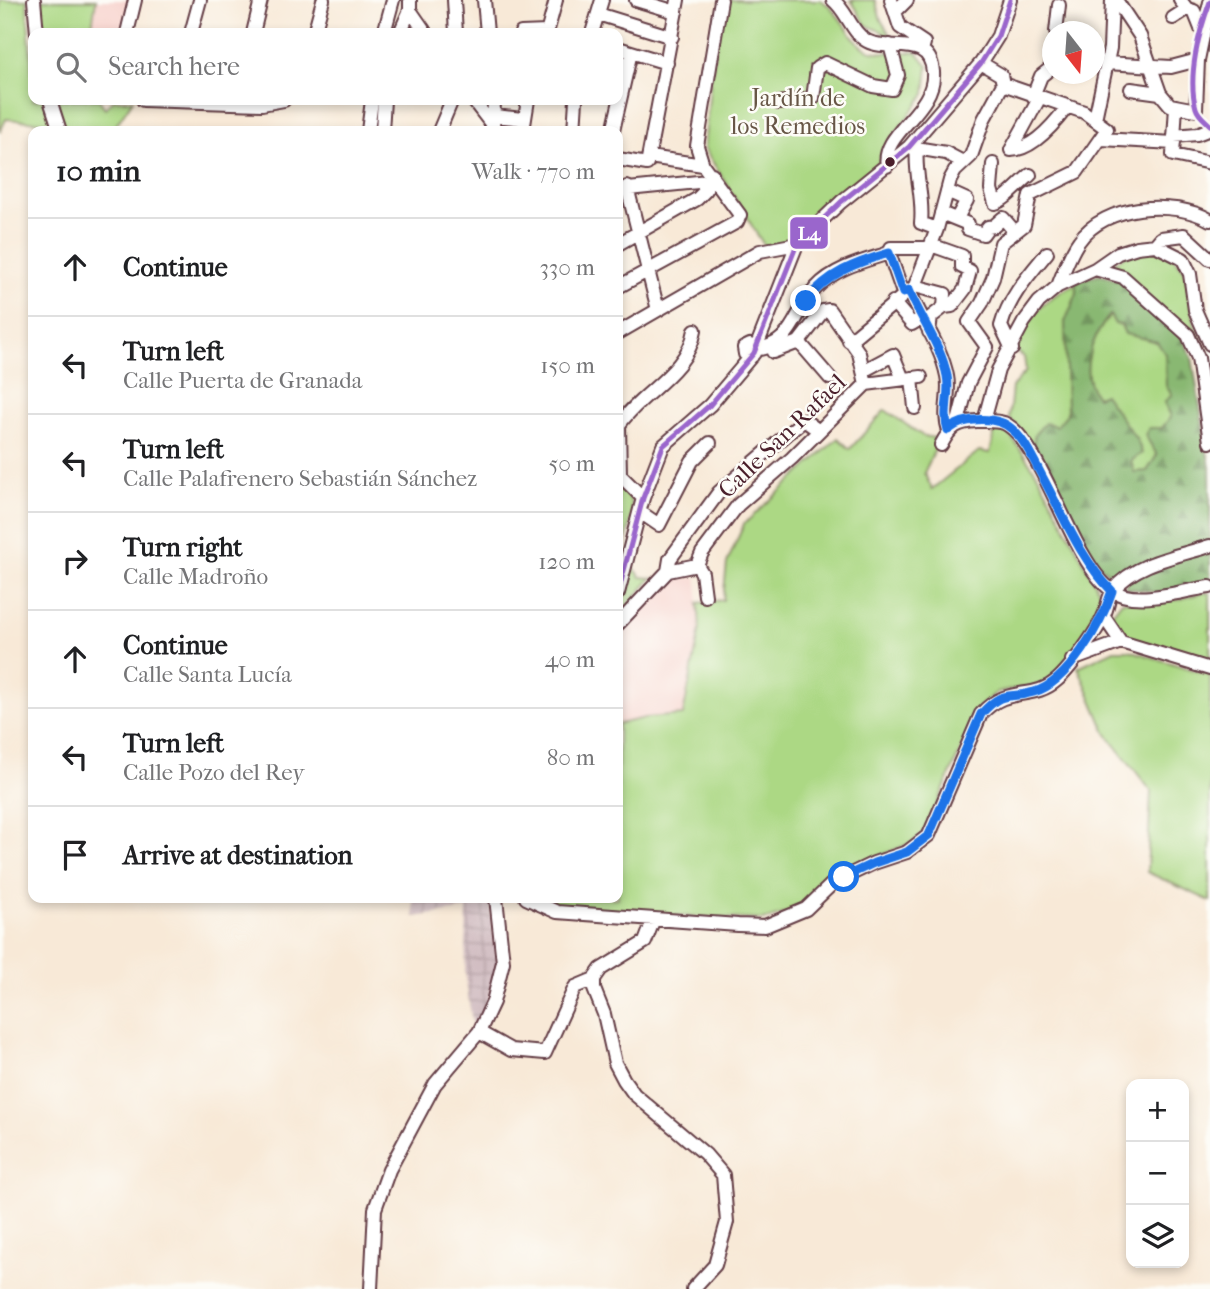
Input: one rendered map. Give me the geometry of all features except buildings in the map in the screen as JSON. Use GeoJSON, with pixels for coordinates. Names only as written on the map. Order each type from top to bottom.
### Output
{"type":"FeatureCollection","features":[{"type":"Feature","properties":{"kind":"street"},"geometry":{"type":"LineString","coordinates":[[34,0],[37,28]]}},
{"type":"Feature","properties":{"kind":"street"},"geometry":{"type":"LineString","coordinates":[[128,28],[135,0]]}},
{"type":"Feature","properties":{"kind":"street"},"geometry":{"type":"LineString","coordinates":[[192,28],[200,0]]}},
{"type":"Feature","properties":{"kind":"street"},"geometry":{"type":"LineString","coordinates":[[254,28],[261,0]]}},
{"type":"Feature","properties":{"kind":"street"},"geometry":{"type":"LineString","coordinates":[[315,28],[323,0]]}},
{"type":"Feature","properties":{"kind":"street"},"geometry":{"type":"LineString","coordinates":[[385,28],[393,0]]}},
{"type":"Feature","properties":{"kind":"street"},"geometry":{"type":"LineString","coordinates":[[454,0],[456,28]]}},
{"type":"Feature","properties":{"kind":"street"},"geometry":{"type":"LineString","coordinates":[[484,0],[487,28]]}},
{"type":"Feature","properties":{"kind":"street"},"geometry":{"type":"LineString","coordinates":[[548,28],[556,0]]}},
{"type":"Feature","properties":{"kind":"street"},"geometry":{"type":"LineString","coordinates":[[594,28],[602,0]]}},
{"type":"Feature","properties":{"kind":"street"},"geometry":{"type":"LineString","coordinates":[[623,160],[647,164],[677,6],[636,0]]}},
{"type":"Feature","properties":{"kind":"street"},"geometry":{"type":"LineString","coordinates":[[623,285],[737,222],[740,215],[708,173],[698,146],[720,0]]}},
{"type":"Feature","properties":{"kind":"street"},"geometry":{"type":"LineString","coordinates":[[833,0],[866,41],[890,45],[905,44],[922,50],[932,65],[931,88],[923,107],[888,150],[887,166]]}},
{"type":"Feature","properties":{"kind":"street"},"geometry":{"type":"LineString","coordinates":[[907,0],[893,6],[900,27],[924,44],[922,50]]}},
{"type":"Feature","properties":{"kind":"street"},"geometry":{"type":"LineString","coordinates":[[623,575],[643,498],[663,446],[731,383],[764,326],[797,244],[841,202],[913,148],[981,63],[999,36],[1010,0]]}},
{"type":"Feature","properties":{"kind":"street"},"geometry":{"type":"LineString","coordinates":[[1114,0],[1131,18],[1160,93],[1170,105],[1196,110]]}},
{"type":"Feature","properties":{"kind":"street"},"geometry":{"type":"LineString","coordinates":[[1105,57],[1114,0]]}},
{"type":"Feature","properties":{"kind":"street"},"geometry":{"type":"LineString","coordinates":[[1057,21],[1058,2]]}},
{"type":"Feature","properties":{"kind":"street"},"geometry":{"type":"LineString","coordinates":[[981,63],[1000,78],[1036,97],[1095,119],[1104,134],[1129,142],[1174,139],[1197,134],[1210,127],[1196,110],[1198,60],[1209,3]]}},
{"type":"Feature","properties":{"kind":"street"},"geometry":{"type":"LineString","coordinates":[[1173,19],[1184,4],[1194,11],[1203,33]]}},
{"type":"Feature","properties":{"kind":"street"},"geometry":{"type":"LineString","coordinates":[[402,28],[410,5]]}},
{"type":"Feature","properties":{"kind":"street"},"geometry":{"type":"LineString","coordinates":[[410,5],[423,28]]}},
{"type":"Feature","properties":{"kind":"street"},"geometry":{"type":"LineString","coordinates":[[598,14],[671,37]]}},
{"type":"Feature","properties":{"kind":"street"},"geometry":{"type":"LineString","coordinates":[[779,103],[813,98],[817,68],[825,63],[873,86],[891,89],[898,75],[890,45]]}},
{"type":"Feature","properties":{"kind":"street"},"geometry":{"type":"LineString","coordinates":[[623,50],[667,63]]}},
{"type":"Feature","properties":{"kind":"street"},"geometry":{"type":"LineString","coordinates":[[623,87],[631,52]]}},
{"type":"Feature","properties":{"kind":"street"},"geometry":{"type":"LineString","coordinates":[[1105,70],[1171,67],[1198,60]]}},
{"type":"Feature","properties":{"kind":"street"},"geometry":{"type":"LineString","coordinates":[[995,204],[991,189],[993,164],[1011,150],[1036,97],[1042,75]]}},
{"type":"Feature","properties":{"kind":"street"},"geometry":{"type":"LineString","coordinates":[[849,341],[905,293],[931,246],[955,171],[967,159],[1000,78]]}},
{"type":"Feature","properties":{"kind":"street"},"geometry":{"type":"LineString","coordinates":[[1095,119],[1100,84]]}},
{"type":"Feature","properties":{"kind":"street"},"geometry":{"type":"LineString","coordinates":[[1131,89],[1160,93]]}},
{"type":"Feature","properties":{"kind":"street"},"geometry":{"type":"LineString","coordinates":[[52,105],[58,126]]}},
{"type":"Feature","properties":{"kind":"street"},"geometry":{"type":"LineString","coordinates":[[369,126],[371,105]]}},
{"type":"Feature","properties":{"kind":"street"},"geometry":{"type":"LineString","coordinates":[[382,126],[384,105]]}},
{"type":"Feature","properties":{"kind":"street"},"geometry":{"type":"LineString","coordinates":[[441,126],[450,105]]}},
{"type":"Feature","properties":{"kind":"street"},"geometry":{"type":"LineString","coordinates":[[477,105],[494,125],[523,125],[527,105]]}},
{"type":"Feature","properties":{"kind":"street"},"geometry":{"type":"LineString","coordinates":[[494,105],[494,125]]}},
{"type":"Feature","properties":{"kind":"street"},"geometry":{"type":"LineString","coordinates":[[574,126],[576,105]]}},
{"type":"Feature","properties":{"kind":"street"},"geometry":{"type":"LineString","coordinates":[[614,126],[619,105]]}},
{"type":"Feature","properties":{"kind":"street"},"geometry":{"type":"LineString","coordinates":[[1011,150],[1020,150],[1040,137],[1067,107]]}},
{"type":"Feature","properties":{"kind":"street"},"geometry":{"type":"LineString","coordinates":[[1176,107],[1173,155],[1210,163]]}},
{"type":"Feature","properties":{"kind":"street"},"geometry":{"type":"LineString","coordinates":[[941,445],[953,426],[968,383],[987,347],[969,322],[982,303],[993,278],[1001,243],[1026,219],[1030,195],[1077,172],[1104,134]]}},
{"type":"Feature","properties":{"kind":"street"},"geometry":{"type":"LineString","coordinates":[[913,148],[993,164]]}},
{"type":"Feature","properties":{"kind":"street"},"geometry":{"type":"LineString","coordinates":[[913,148],[923,204],[921,223],[937,229]]}},
{"type":"Feature","properties":{"kind":"street"},"geometry":{"type":"LineString","coordinates":[[649,157],[708,173]]}},
{"type":"Feature","properties":{"kind":"street"},"geometry":{"type":"LineString","coordinates":[[623,188],[708,173]]}},
{"type":"Feature","properties":{"kind":"street"},"geometry":{"type":"LineString","coordinates":[[623,241],[697,199],[706,190],[708,173]]}},
{"type":"Feature","properties":{"kind":"street"},"geometry":{"type":"LineString","coordinates":[[942,213],[968,224],[968,229],[984,234],[995,204],[1002,201],[1030,175]]}},
{"type":"Feature","properties":{"kind":"street"},"geometry":{"type":"LineString","coordinates":[[623,191],[639,232],[658,310]]}},
{"type":"Feature","properties":{"kind":"street"},"geometry":{"type":"LineString","coordinates":[[947,191],[967,200],[957,218]]}},
{"type":"Feature","properties":{"kind":"street"},"geometry":{"type":"LineString","coordinates":[[1058,286],[1080,239],[1109,216],[1162,207],[1188,211],[1210,220]]}},
{"type":"Feature","properties":{"kind":"street"},"geometry":{"type":"LineString","coordinates":[[988,227],[994,226],[1003,218],[1014,232]]}},
{"type":"Feature","properties":{"kind":"street"},"geometry":{"type":"LineString","coordinates":[[984,421],[995,377],[1024,322],[1039,302],[1058,286],[1095,269],[1118,253],[1155,245],[1161,238],[1184,234],[1210,259]]}},
{"type":"Feature","properties":{"kind":"street"},"geometry":{"type":"LineString","coordinates":[[623,330],[760,251],[797,244]]}},
{"type":"Feature","properties":{"kind":"street"},"geometry":{"type":"LineString","coordinates":[[1155,245],[1183,259],[1189,274],[1195,310],[1210,344]]}},
{"type":"Feature","properties":{"kind":"street"},"geometry":{"type":"LineString","coordinates":[[750,351],[767,348],[785,339],[817,286],[838,271],[889,253],[891,248],[898,246],[931,246],[962,256],[965,258],[961,267],[970,271],[965,289],[952,306],[944,307],[931,317],[929,332]]}},
{"type":"Feature","properties":{"kind":"street"},"geometry":{"type":"LineString","coordinates":[[889,253],[905,293],[912,324],[920,318]]}},
{"type":"Feature","properties":{"kind":"street"},"geometry":{"type":"LineString","coordinates":[[1012,349],[1001,326],[1005,312],[1020,286],[1046,253]]}},
{"type":"Feature","properties":{"kind":"street"},"geometry":{"type":"LineString","coordinates":[[1095,269],[1123,277],[1188,335],[1198,358],[1210,442]]}},
{"type":"Feature","properties":{"kind":"street"},"geometry":{"type":"LineString","coordinates":[[905,293],[929,332],[947,375],[949,396],[945,416],[953,426]]}},
{"type":"Feature","properties":{"kind":"street"},"geometry":{"type":"LineString","coordinates":[[905,293],[945,294],[944,307]]}},
{"type":"Feature","properties":{"kind":"street"},"geometry":{"type":"LineString","coordinates":[[750,351],[766,354],[799,342],[823,311],[829,310],[859,353],[864,378],[893,355],[912,378],[915,408]]}},
{"type":"Feature","properties":{"kind":"street"},"geometry":{"type":"LineString","coordinates":[[623,421],[680,363],[694,341],[695,330]]}},
{"type":"Feature","properties":{"kind":"street"},"geometry":{"type":"LineString","coordinates":[[799,342],[830,378]]}},
{"type":"Feature","properties":{"kind":"street","name":"Calle San Rafael"},"geometry":{"type":"LineString","coordinates":[[697,565],[702,553],[738,505],[819,431],[864,378],[912,378]]}},
{"type":"Feature","properties":{"kind":"street"},"geometry":{"type":"LineString","coordinates":[[623,619],[668,570],[670,559],[719,492],[804,420],[819,431]]}},
{"type":"Feature","properties":{"kind":"street"},"geometry":{"type":"LineString","coordinates":[[953,426],[984,421],[1005,424],[1018,436],[1095,574],[1112,591],[1162,597],[1210,587]]}},
{"type":"Feature","properties":{"kind":"street"},"geometry":{"type":"LineString","coordinates":[[640,512],[659,525],[692,461],[710,443]]}},
{"type":"Feature","properties":{"kind":"street"},"geometry":{"type":"LineString","coordinates":[[623,478],[643,498]]}},
{"type":"Feature","properties":{"kind":"street"},"geometry":{"type":"LineString","coordinates":[[537,903],[556,912],[653,921],[765,926],[806,909],[844,877],[907,852],[929,835],[981,714],[993,701],[1012,693],[1034,692],[1057,680],[1104,617],[1112,591],[1146,565],[1210,546]]}},
{"type":"Feature","properties":{"kind":"street"},"geometry":{"type":"LineString","coordinates":[[668,570],[697,565],[702,573],[705,596]]}},
{"type":"Feature","properties":{"kind":"street"},"geometry":{"type":"LineString","coordinates":[[1104,617],[1121,642]]}},
{"type":"Feature","properties":{"kind":"street"},"geometry":{"type":"LineString","coordinates":[[1072,660],[1121,642],[1210,670]]}},
{"type":"Feature","properties":{"kind":"street"},"geometry":{"type":"LineString","coordinates":[[371,1289],[375,1209],[389,1170],[435,1084],[479,1032],[494,1002],[503,962],[497,903]]}},
{"type":"Feature","properties":{"kind":"street"},"geometry":{"type":"LineString","coordinates":[[479,1032],[511,1050],[545,1054],[575,987],[594,979],[601,969],[645,942],[653,921]]}},
{"type":"Feature","properties":{"kind":"street"},"geometry":{"type":"LineString","coordinates":[[594,979],[611,1049],[624,1080],[634,1094],[705,1154],[723,1175],[727,1222],[715,1265],[693,1289]]}},
{"type":"Feature","properties":{"kind":"shaded area"},"geometry":{"type":"Polygon","coordinates":[[[96,0],[130,0],[122,28],[92,28],[96,0]]]}},
{"type":"Feature","properties":{"kind":"shaded area"},"geometry":{"type":"Polygon","coordinates":[[[674,578],[697,578],[700,629],[683,715],[623,723],[623,630],[674,578]]]}},
{"type":"Feature","properties":{"kind":"shaded area"},"geometry":{"type":"Polygon","coordinates":[[[413,903],[490,903],[499,962],[488,1001],[473,1030],[465,973],[467,909],[414,917],[413,903]]]}},
{"type":"Feature","properties":{"kind":"green space"},"geometry":{"type":"Polygon","coordinates":[[[0,0],[27,0],[28,105],[47,105],[52,123],[6,119],[0,132],[0,0]]]}},
{"type":"Feature","properties":{"kind":"green space"},"geometry":{"type":"Polygon","coordinates":[[[36,0],[96,0],[92,28],[39,28],[36,0]]]}},
{"type":"Feature","properties":{"kind":"green space","name":"Jardín de los Remedios"},"geometry":{"type":"Polygon","coordinates":[[[724,0],[821,0],[865,48],[882,52],[917,52],[928,66],[925,94],[882,151],[878,164],[830,201],[820,217],[792,242],[765,247],[704,148],[711,78],[724,0]]]}},
{"type":"Feature","properties":{"kind":"green space"},"geometry":{"type":"Polygon","coordinates":[[[851,0],[875,0],[881,20],[892,38],[884,39],[883,32],[866,25],[851,0]]]}},
{"type":"Feature","properties":{"kind":"green space"},"geometry":{"type":"Polygon","coordinates":[[[58,105],[103,105],[105,108],[108,105],[130,105],[115,126],[64,126],[58,105]]]}},
{"type":"Feature","properties":{"kind":"green space"},"geometry":{"type":"Polygon","coordinates":[[[1156,249],[1169,252],[1184,269],[1195,326],[1210,357],[1210,391],[1206,394],[1200,354],[1107,268],[1130,252],[1156,249]]]}},
{"type":"Feature","properties":{"kind":"green space"},"geometry":{"type":"Polygon","coordinates":[[[1099,274],[1181,336],[1210,469],[1112,577],[1096,562],[1021,431],[1009,418],[1012,387],[1026,371],[1024,357],[1015,350],[1030,320],[1057,294],[1099,274]]]}},
{"type":"Feature","properties":{"kind":"green space"},"geometry":{"type":"Polygon","coordinates":[[[1099,274],[1121,281],[1181,336],[1192,357],[1210,469],[1210,582],[1161,593],[1125,588],[1130,571],[1112,577],[1096,562],[1032,450],[1035,434],[1045,423],[1057,426],[1067,414],[1065,322],[1077,293],[1075,282],[1099,274]],[[1110,315],[1103,324],[1089,355],[1088,377],[1097,397],[1104,394],[1137,440],[1142,453],[1131,461],[1134,472],[1147,471],[1157,455],[1145,435],[1149,428],[1162,428],[1171,416],[1164,402],[1172,395],[1166,386],[1165,354],[1157,342],[1125,334],[1121,325],[1115,324],[1110,315]]]}},
{"type":"Feature","properties":{"kind":"green space"},"geometry":{"type":"Polygon","coordinates":[[[885,410],[923,436],[940,439],[924,473],[932,489],[979,451],[990,453],[996,427],[1005,428],[1038,475],[1101,595],[1098,617],[1054,677],[1043,684],[997,692],[980,706],[925,832],[911,843],[842,871],[802,908],[764,920],[603,912],[546,903],[623,903],[623,723],[683,715],[700,629],[698,603],[723,600],[727,563],[744,524],[838,438],[850,449],[885,410]]]}},
{"type":"Feature","properties":{"kind":"green space"},"geometry":{"type":"Polygon","coordinates":[[[623,491],[631,501],[628,533],[623,548],[623,491]]]}},
{"type":"Feature","properties":{"kind":"green space"},"geometry":{"type":"Polygon","coordinates":[[[632,566],[641,577],[652,578],[624,609],[623,601],[632,566]]]}},
{"type":"Feature","properties":{"kind":"green space"},"geometry":{"type":"Polygon","coordinates":[[[1210,593],[1210,663],[1127,637],[1111,615],[1122,601],[1178,600],[1210,593]]]}},
{"type":"Feature","properties":{"kind":"green space"},"geometry":{"type":"Polygon","coordinates":[[[1114,650],[1129,650],[1210,675],[1210,901],[1147,872],[1151,791],[1106,733],[1078,667],[1114,650]]]}},
{"type":"Feature","properties":{"kind":"transit line","name":"L4"},"geometry":{"type":"LineString","coordinates":[[623,574],[643,498],[663,446],[710,405],[754,353],[797,244],[841,202],[909,147],[981,63],[998,36],[1010,0]]}},
{"type":"Feature","properties":{"kind":"transit line","name":"L4"},"geometry":{"type":"LineString","coordinates":[[1210,2],[1198,40],[1193,82],[1197,111],[1210,125]]}},
{"type":"Feature","properties":{"kind":"route"},"geometry":{"type":"LineString","coordinates":[[806,301],[817,286],[838,271],[889,253],[903,293],[909,290],[947,375],[949,396],[945,416],[948,430],[958,422],[995,421],[1012,429],[1033,459],[1095,574],[1112,591],[1104,617],[1057,680],[1034,692],[1012,693],[993,701],[981,714],[929,835],[907,852],[844,877]]}}]}
